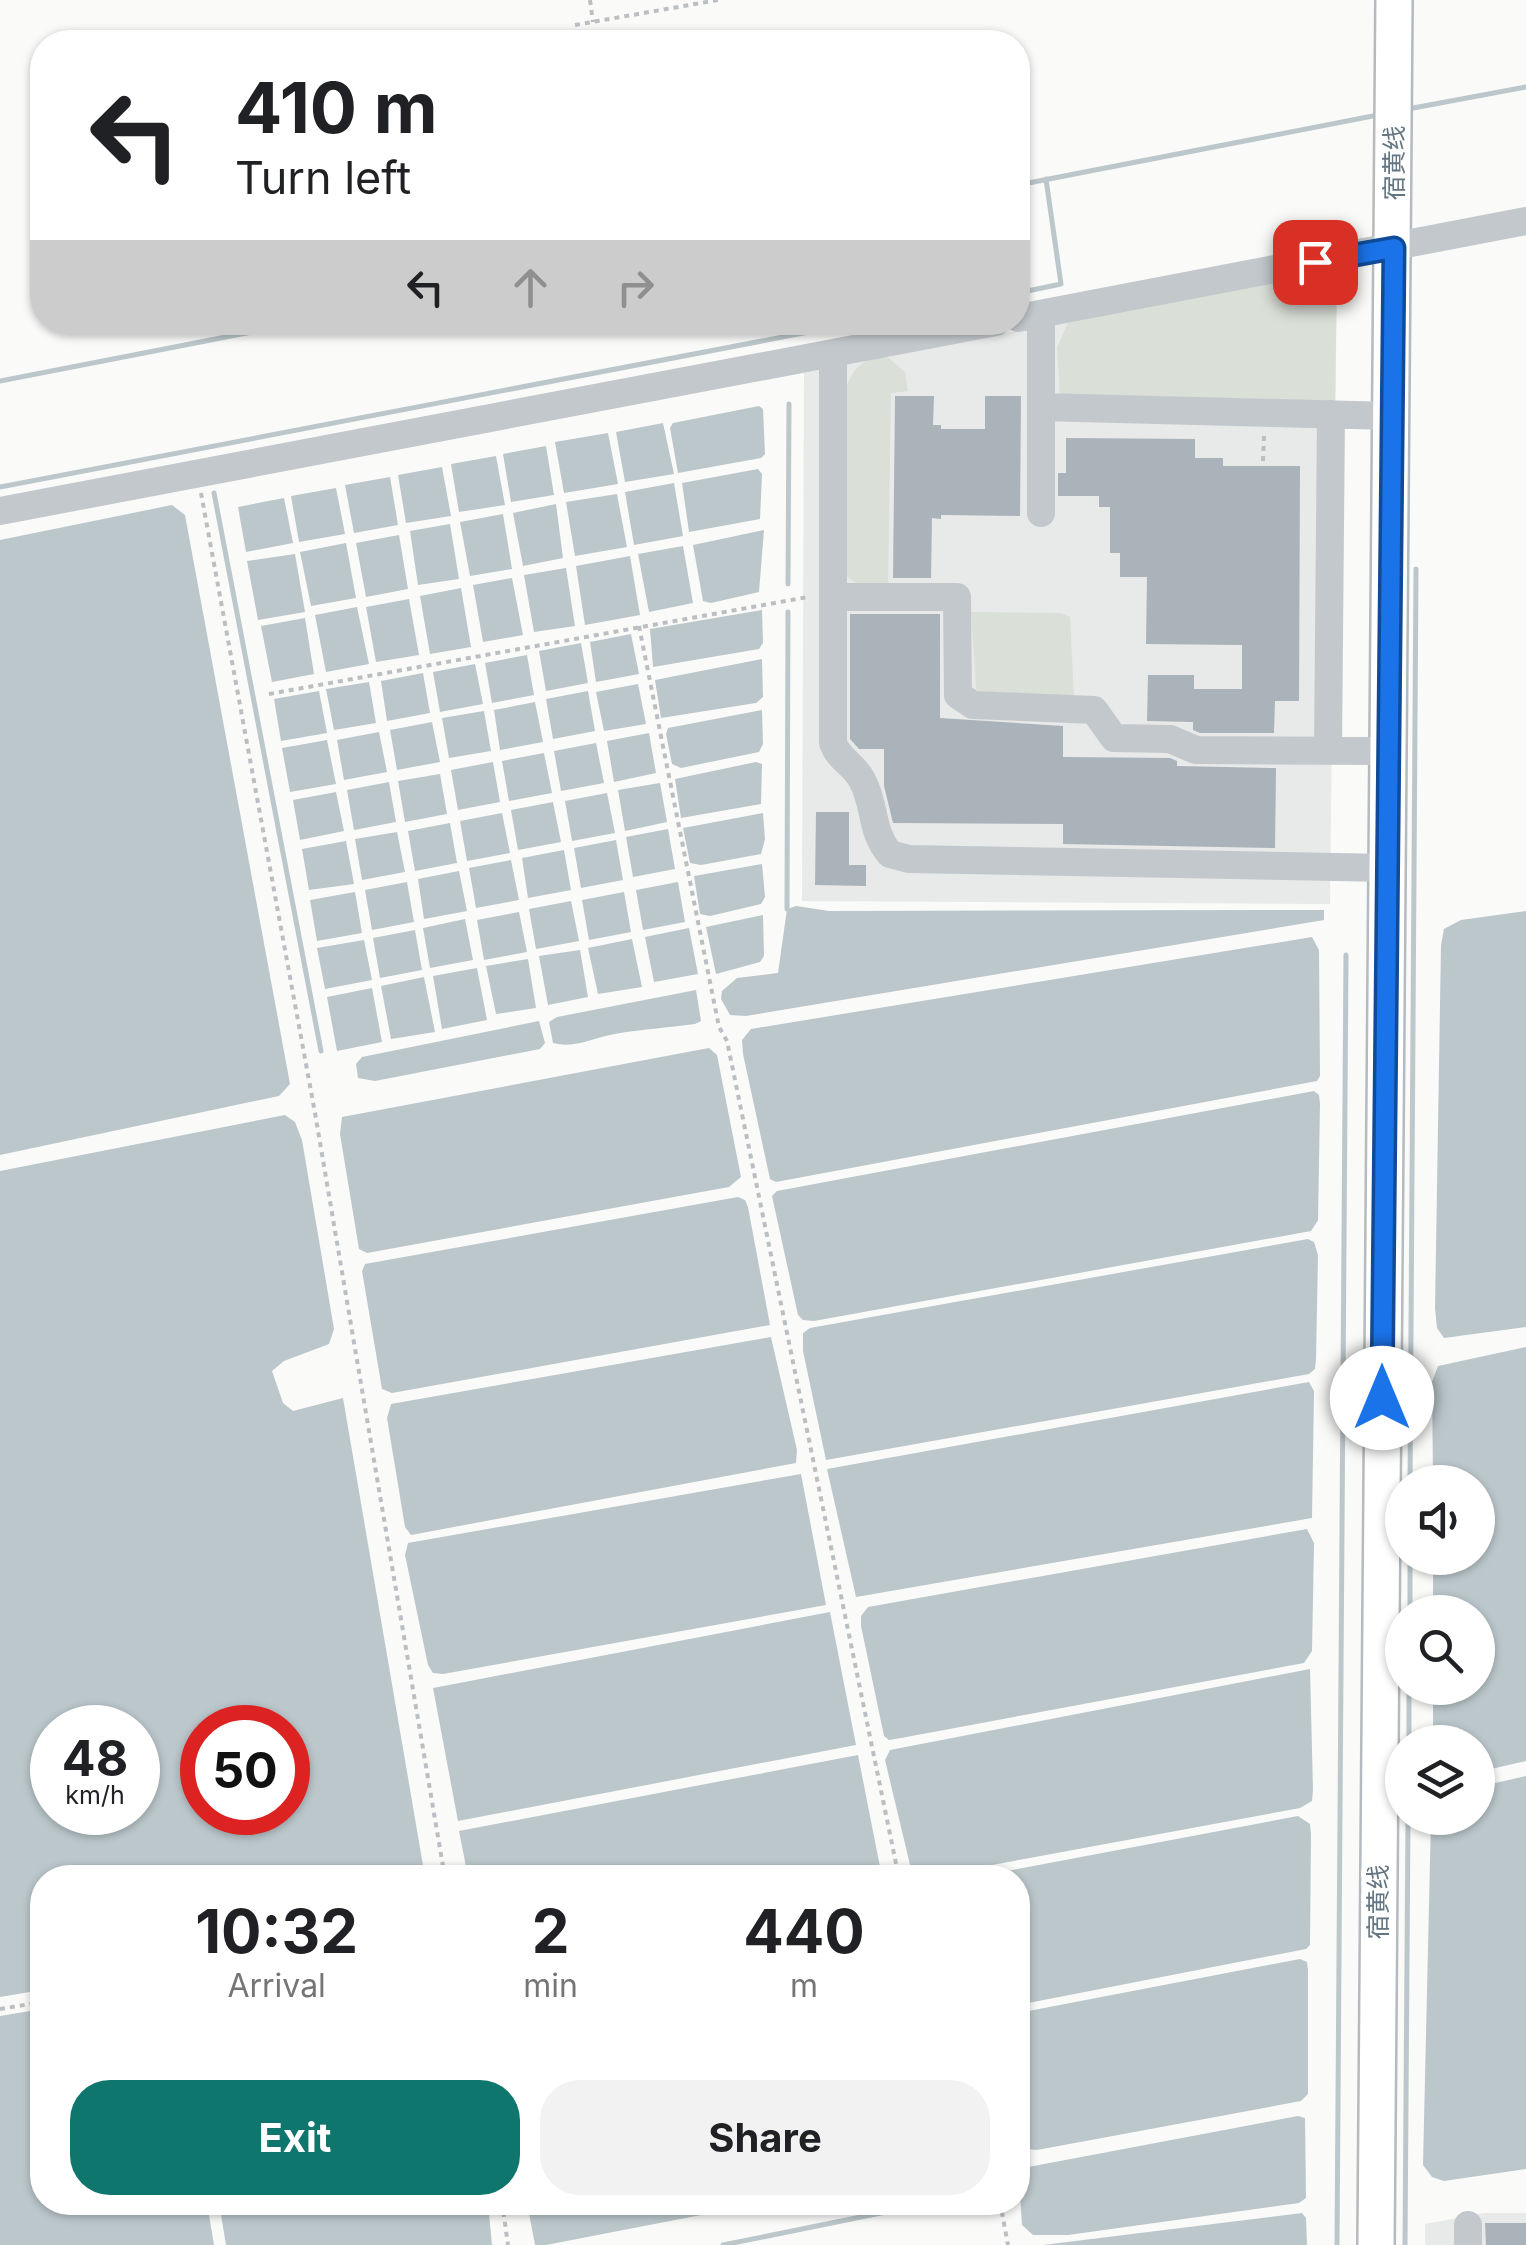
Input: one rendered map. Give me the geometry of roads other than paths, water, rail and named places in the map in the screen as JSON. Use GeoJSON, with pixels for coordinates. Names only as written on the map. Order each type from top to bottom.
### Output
{"type":"FeatureCollection","features":[{"type":"Feature","properties":{"kind":"main road","name":"宿黄线"},"geometry":{"type":"LineString","coordinates":[[1376,2245],[1394,0]]}},
{"type":"Feature","properties":{"kind":"street"},"geometry":{"type":"LineString","coordinates":[[1030,316],[1526,220]]}},
{"type":"Feature","properties":{"kind":"street"},"geometry":{"type":"LineString","coordinates":[[1030,324],[1041,407],[1041,513]]}},
{"type":"Feature","properties":{"kind":"street"},"geometry":{"type":"LineString","coordinates":[[0,511],[928,335]]}},
{"type":"Feature","properties":{"kind":"street"},"geometry":{"type":"LineString","coordinates":[[833,353],[833,743],[838,756],[864,782],[872,822],[890,854],[908,859],[1388,868]]}},
{"type":"Feature","properties":{"kind":"street"},"geometry":{"type":"LineString","coordinates":[[1041,407],[1392,416]]}},
{"type":"Feature","properties":{"kind":"street"},"geometry":{"type":"LineString","coordinates":[[1328,751],[1331,414]]}},
{"type":"Feature","properties":{"kind":"street"},"geometry":{"type":"LineString","coordinates":[[833,597],[957,597],[958,695],[973,705],[1094,710],[1114,738],[1170,739],[1196,750],[1389,752]]}},
{"type":"Feature","properties":{"kind":"waterway"},"geometry":{"type":"LineString","coordinates":[[1408,109],[1526,87]]}},
{"type":"Feature","properties":{"kind":"waterway"},"geometry":{"type":"LineString","coordinates":[[1030,183],[1378,115]]}},
{"type":"Feature","properties":{"kind":"waterway"},"geometry":{"type":"LineString","coordinates":[[1030,290],[1061,284],[1046,179]]}},
{"type":"Feature","properties":{"kind":"waterway"},"geometry":{"type":"LineString","coordinates":[[0,381],[236,335]]}},
{"type":"Feature","properties":{"kind":"waterway"},"geometry":{"type":"LineString","coordinates":[[0,487],[793,335]]}},
{"type":"Feature","properties":{"kind":"waterway"},"geometry":{"type":"LineString","coordinates":[[788,584],[789,404]]}},
{"type":"Feature","properties":{"kind":"waterway"},"geometry":{"type":"LineString","coordinates":[[214,493],[321,1051]]}},
{"type":"Feature","properties":{"kind":"waterway"},"geometry":{"type":"LineString","coordinates":[[1410,1465],[1416,569]]}},
{"type":"Feature","properties":{"kind":"waterway"},"geometry":{"type":"LineString","coordinates":[[787,909],[788,612]]}},
{"type":"Feature","properties":{"kind":"waterway"},"geometry":{"type":"LineString","coordinates":[[1337,2245],[1346,955]]}},
{"type":"Feature","properties":{"kind":"waterway"},"geometry":{"type":"LineString","coordinates":[[1410,1575],[1410,1595]]}},
{"type":"Feature","properties":{"kind":"waterway"},"geometry":{"type":"LineString","coordinates":[[1409,1705],[1409,1725]]}},
{"type":"Feature","properties":{"kind":"waterway"},"geometry":{"type":"LineString","coordinates":[[1405,2245],[1408,1835]]}},
{"type":"Feature","properties":{"kind":"waterway"},"geometry":{"type":"LineString","coordinates":[[723,2245],[871,2215]]}}]}
